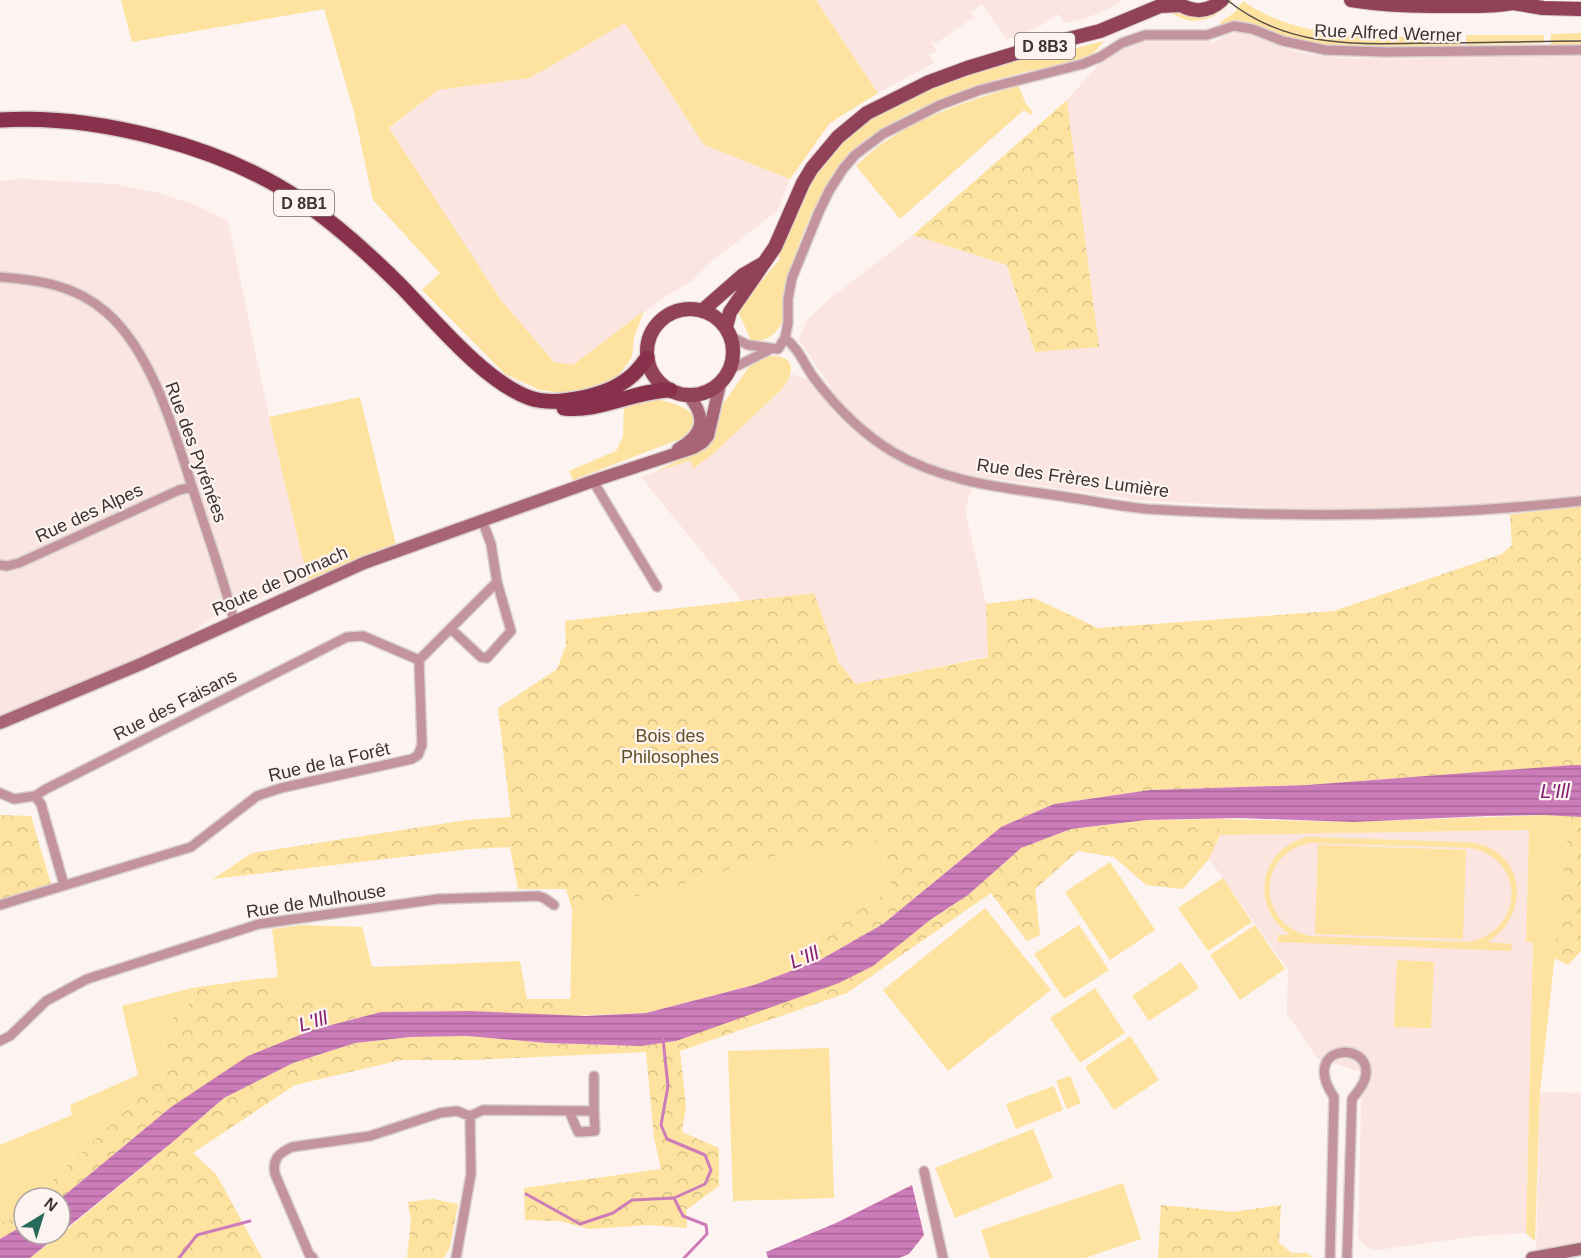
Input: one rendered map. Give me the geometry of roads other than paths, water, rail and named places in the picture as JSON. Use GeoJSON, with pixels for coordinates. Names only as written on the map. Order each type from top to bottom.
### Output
{"type":"FeatureCollection","features":[{"type":"Feature","properties":{"kind":"highway","name":"D 8B1"},"geometry":{"type":"LineString","coordinates":[[0,120],[53,120],[133,132],[228,162],[267,181],[301,200],[365,250],[472,358],[503,384],[528,398],[577,409],[595,407],[643,393],[670,390]]}},
{"type":"Feature","properties":{"kind":"highway","name":"D 8B1"},"geometry":{"type":"LineString","coordinates":[[550,402],[580,398],[612,388],[629,379],[647,358]]}},
{"type":"Feature","properties":{"kind":"main road","name":"D 8B3"},"geometry":{"type":"LineString","coordinates":[[1121,22],[1147,0]]}},
{"type":"Feature","properties":{"kind":"main road"},"geometry":{"type":"LineString","coordinates":[[1177,2],[1191,10],[1203,10],[1222,0]]}},
{"type":"Feature","properties":{"kind":"main road"},"geometry":{"type":"LineString","coordinates":[[1351,0],[1408,5],[1491,5],[1518,2],[1543,8],[1581,9]]}},
{"type":"Feature","properties":{"kind":"main road","name":"D 8B3"},"geometry":{"type":"LineString","coordinates":[[729,332],[730,312],[775,247],[808,176],[838,137],[859,119],[881,105],[967,68],[1033,48],[1086,36],[1160,6],[1177,2]]}},
{"type":"Feature","properties":{"kind":"main road","name":"D 8B3"},"geometry":{"type":"LineString","coordinates":[[703,310],[743,275],[762,264]]}},
{"type":"Feature","properties":{"kind":"main road"},"geometry":{"type":"LineString","coordinates":[[686,308],[703,310],[720,320],[729,332],[734,349],[731,369],[720,384],[705,393],[688,395],[670,390],[655,376],[647,358],[650,336],[664,316],[686,308]]}},
{"type":"Feature","properties":{"kind":"main road"},"geometry":{"type":"LineString","coordinates":[[662,457],[693,448],[703,442],[710,429],[720,384]]}},
{"type":"Feature","properties":{"kind":"main road"},"geometry":{"type":"LineString","coordinates":[[662,457],[688,444],[699,430],[699,410],[688,395]]}},
{"type":"Feature","properties":{"kind":"main road","name":"Route de Dornach"},"geometry":{"type":"LineString","coordinates":[[0,723],[141,664],[354,567],[662,457]]}},
{"type":"Feature","properties":{"kind":"main road"},"geometry":{"type":"LineString","coordinates":[[1532,1258],[1581,1249]]}},
{"type":"Feature","properties":{"kind":"street","name":"Rue Alfred Werner"},"geometry":{"type":"LineString","coordinates":[[785,338],[792,278],[829,191],[849,162],[866,146],[900,124],[980,90],[1083,64],[1100,57],[1122,43],[1145,34],[1207,35],[1234,26],[1252,29],[1283,41],[1325,50],[1429,52],[1581,50]]}},
{"type":"Feature","properties":{"kind":"street","name":"Rue des Pyrénées"},"geometry":{"type":"LineString","coordinates":[[0,277],[35,280],[77,292],[105,311],[121,326],[134,345],[155,384],[180,446],[234,621]]}},
{"type":"Feature","properties":{"kind":"street"},"geometry":{"type":"LineString","coordinates":[[729,332],[748,345],[774,349]]}},
{"type":"Feature","properties":{"kind":"street"},"geometry":{"type":"LineString","coordinates":[[731,369],[774,349],[785,338]]}},
{"type":"Feature","properties":{"kind":"street","name":"Rue des Frères Lumière"},"geometry":{"type":"LineString","coordinates":[[785,338],[798,350],[814,378],[835,404],[876,441],[922,467],[946,476],[989,485],[1145,508],[1317,515],[1474,511],[1581,501]]}},
{"type":"Feature","properties":{"kind":"street"},"geometry":{"type":"LineString","coordinates":[[587,483],[657,587]]}},
{"type":"Feature","properties":{"kind":"street","name":"Rue des Alpes"},"geometry":{"type":"LineString","coordinates":[[0,566],[7,567],[19,563],[179,490],[192,487]]}},
{"type":"Feature","properties":{"kind":"street"},"geometry":{"type":"LineString","coordinates":[[451,629],[481,657],[487,658],[511,631],[497,582],[491,544],[482,520]]}},
{"type":"Feature","properties":{"kind":"street"},"geometry":{"type":"LineString","coordinates":[[419,660],[497,582]]}},
{"type":"Feature","properties":{"kind":"street","name":"Rue des Faisans"},"geometry":{"type":"LineString","coordinates":[[35,796],[347,637],[363,636],[419,660]]}},
{"type":"Feature","properties":{"kind":"street","name":"Rue de la Forêt"},"geometry":{"type":"LineString","coordinates":[[0,905],[191,847],[257,796],[281,788],[412,759],[418,755],[422,745],[419,660]]}},
{"type":"Feature","properties":{"kind":"street"},"geometry":{"type":"LineString","coordinates":[[0,793],[14,799],[35,796],[41,804],[64,885]]}},
{"type":"Feature","properties":{"kind":"street","name":"Rue de Mulhouse"},"geometry":{"type":"LineString","coordinates":[[0,1041],[10,1036],[46,1001],[87,979],[259,924],[438,899],[538,896],[554,905]]}},
{"type":"Feature","properties":{"kind":"street"},"geometry":{"type":"LineString","coordinates":[[1330,1258],[1334,1097],[1326,1085],[1323,1073],[1326,1062],[1335,1053],[1347,1052],[1356,1055],[1364,1063],[1366,1074],[1363,1084],[1352,1099],[1347,1258]]}},
{"type":"Feature","properties":{"kind":"street"},"geometry":{"type":"LineString","coordinates":[[569,1111],[578,1132],[595,1131],[594,1076]]}},
{"type":"Feature","properties":{"kind":"street"},"geometry":{"type":"LineString","coordinates":[[313,1258],[309,1254],[275,1174],[273,1165],[282,1151],[292,1147],[370,1136],[440,1113],[457,1111],[470,1116],[483,1110],[594,1111]]}},
{"type":"Feature","properties":{"kind":"street"},"geometry":{"type":"LineString","coordinates":[[456,1258],[471,1174],[470,1116]]}},
{"type":"Feature","properties":{"kind":"street"},"geometry":{"type":"LineString","coordinates":[[924,1171],[943,1258]]}},
{"type":"Feature","properties":{"kind":"water","name":"L'Ill"},"geometry":{"type":"Polygon","coordinates":[[[1581,765],[1581,817],[1487,816],[1354,822],[1239,818],[1146,820],[1071,829],[1021,848],[968,895],[930,920],[873,966],[839,983],[676,1041],[641,1046],[547,1043],[467,1036],[411,1037],[355,1043],[293,1063],[224,1098],[72,1224],[72,1189],[171,1107],[248,1056],[312,1030],[381,1012],[470,1011],[585,1016],[646,1013],[754,985],[820,960],[883,924],[1001,827],[1054,804],[1150,790],[1307,785],[1581,765]]]}},
{"type":"Feature","properties":{"kind":"water"},"geometry":{"type":"Polygon","coordinates":[[[912,1185],[924,1235],[909,1254],[899,1258],[768,1258],[766,1252],[836,1223],[912,1185]]]}},
{"type":"Feature","properties":{"kind":"water"},"geometry":{"type":"Polygon","coordinates":[[[12,1232],[12,1246],[44,1246],[30,1258],[0,1258],[0,1239],[12,1232]]]}},
{"type":"Feature","properties":{"kind":"waterway"},"geometry":{"type":"LineString","coordinates":[[526,1194],[580,1224],[613,1213],[632,1200],[674,1198],[705,1184],[711,1170],[705,1155],[667,1139],[661,1125],[668,1086],[663,1039]]}},
{"type":"Feature","properties":{"kind":"waterway"},"geometry":{"type":"LineString","coordinates":[[674,1198],[683,1216],[706,1225],[707,1234],[684,1258]]}},
{"type":"Feature","properties":{"kind":"waterway"},"geometry":{"type":"LineString","coordinates":[[179,1258],[197,1235],[250,1221]]}},
{"type":"Feature","properties":{"kind":"tram line"},"geometry":{"type":"LineString","coordinates":[[1227,0],[1275,28],[1326,41],[1379,44],[1581,41]]}},
{"type":"Feature","properties":{"kind":"park label","name":"Bois des Philosophes"},"geometry":{"type":"Point","coordinates":[670,746]}}]}
